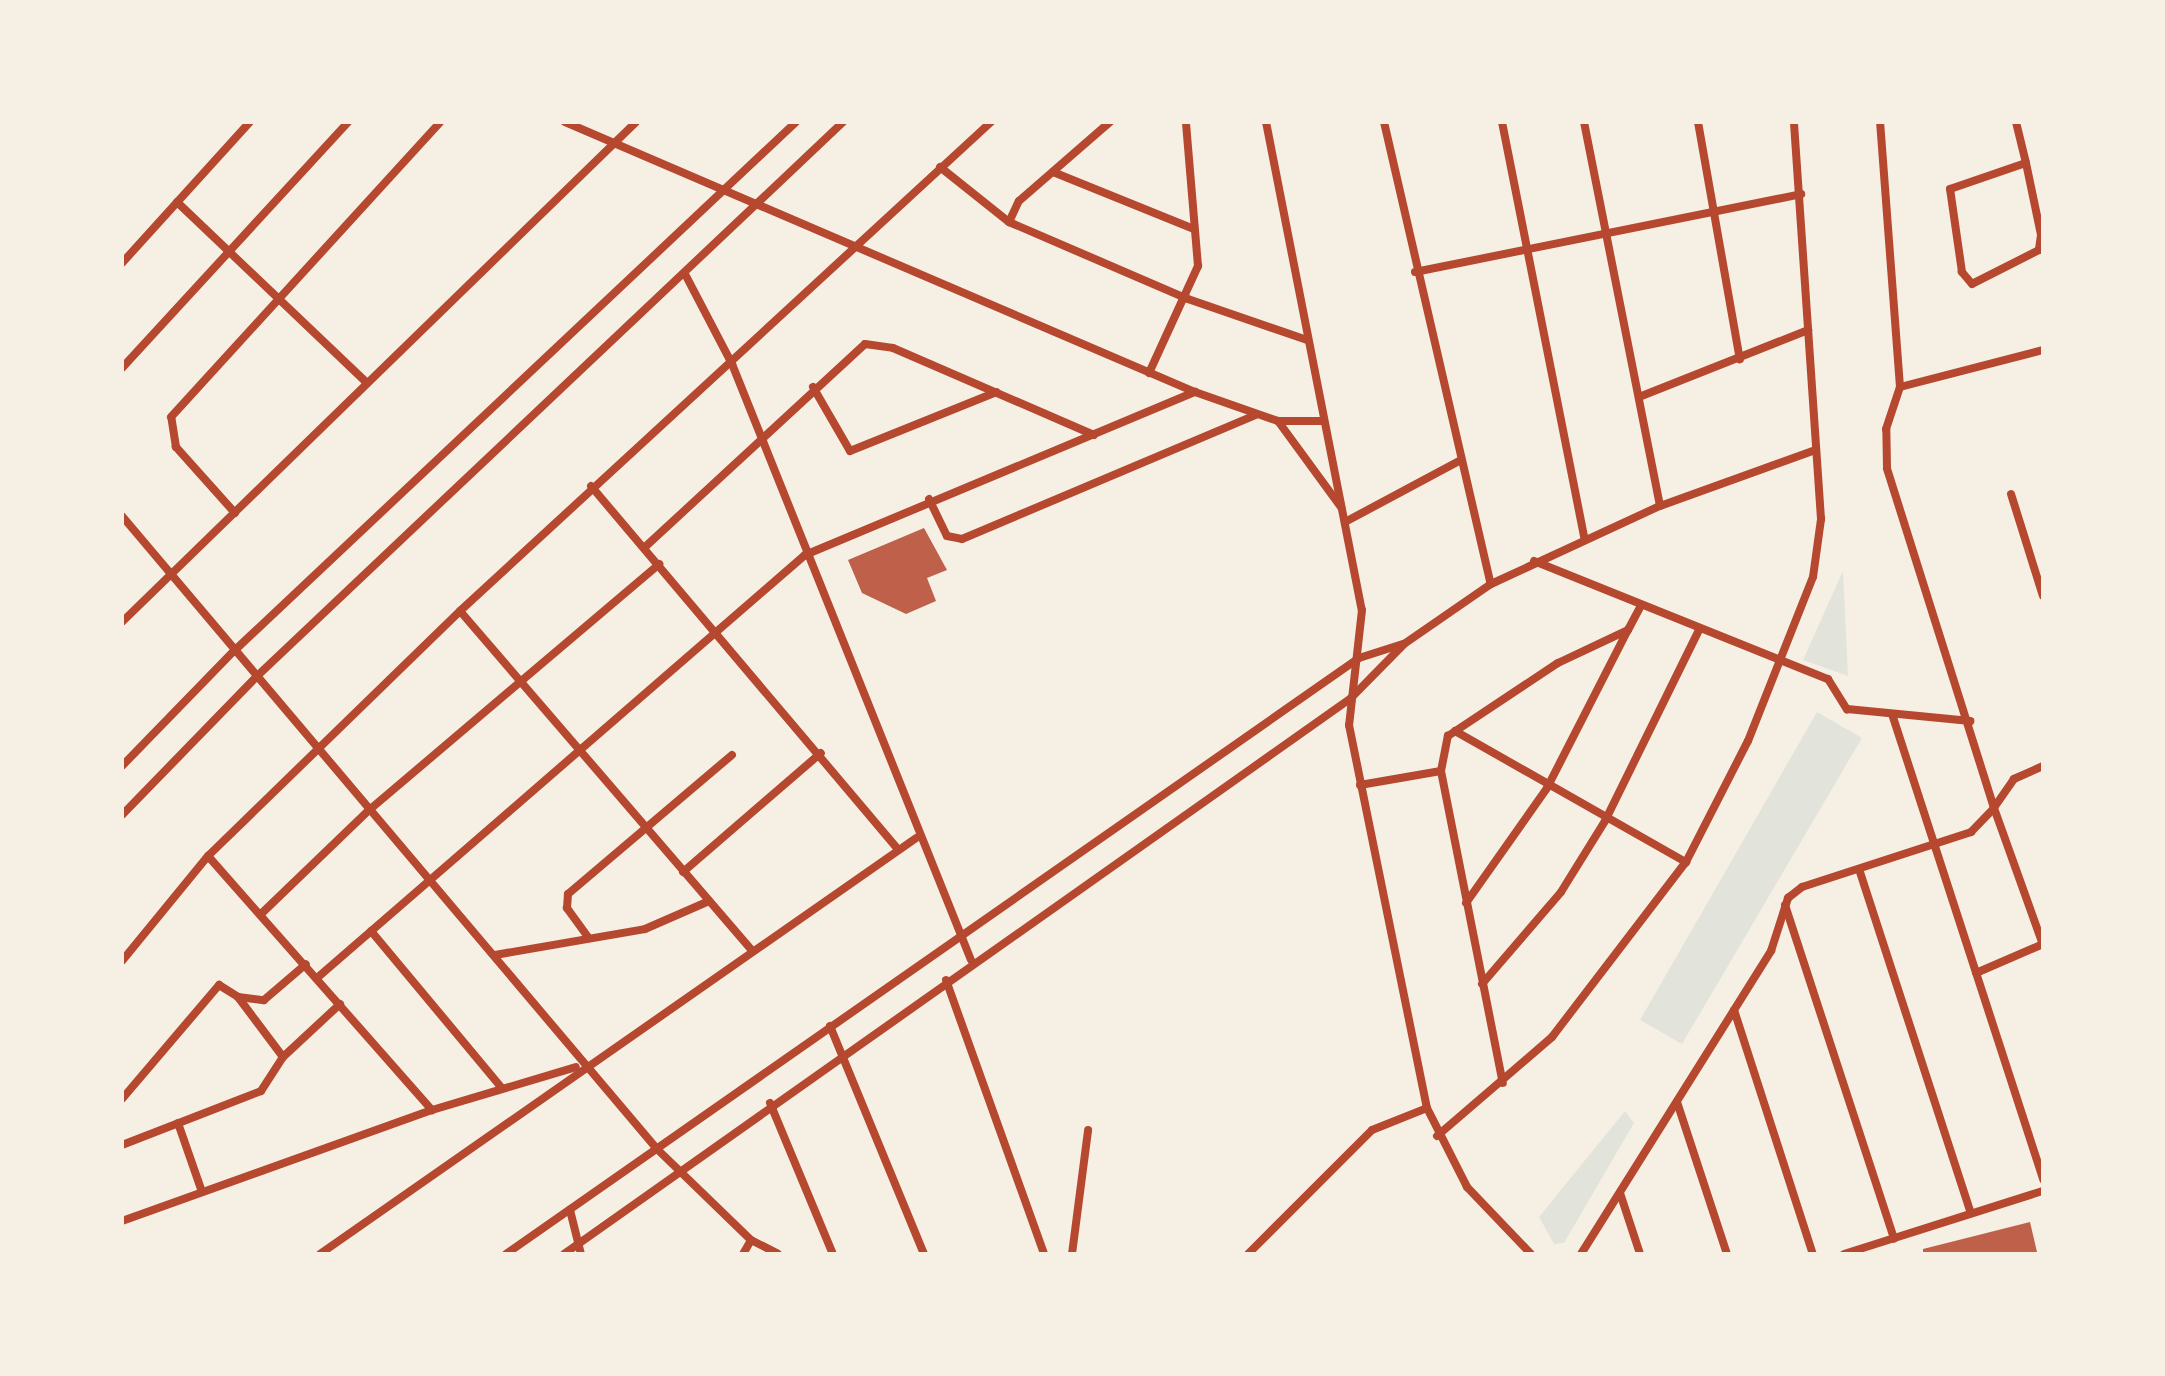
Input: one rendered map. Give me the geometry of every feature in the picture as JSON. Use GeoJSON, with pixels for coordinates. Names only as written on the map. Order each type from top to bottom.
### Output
{"type":"FeatureCollection","features":[{"type":"Feature","properties":{"kind":"street"},"geometry":{"type":"LineString","coordinates":[[122,263],[250,122]]}},
{"type":"Feature","properties":{"kind":"street"},"geometry":{"type":"LineString","coordinates":[[122,368],[348,122]]}},
{"type":"Feature","properties":{"kind":"street"},"geometry":{"type":"LineString","coordinates":[[235,513],[176,447],[169,426],[278,298],[440,122]]}},
{"type":"Feature","properties":{"kind":"street"},"geometry":{"type":"LineString","coordinates":[[565,122],[1195,392],[1278,421],[1322,421]]}},
{"type":"Feature","properties":{"kind":"street"},"geometry":{"type":"LineString","coordinates":[[122,622],[636,122]]}},
{"type":"Feature","properties":{"kind":"street"},"geometry":{"type":"LineString","coordinates":[[122,766],[234,651],[796,122]]}},
{"type":"Feature","properties":{"kind":"street"},"geometry":{"type":"LineString","coordinates":[[122,815],[256,677],[843,122]]}},
{"type":"Feature","properties":{"kind":"street"},"geometry":{"type":"LineString","coordinates":[[122,961],[208,856],[316,749],[591,486],[732,364],[991,122]]}},
{"type":"Feature","properties":{"kind":"street"},"geometry":{"type":"LineString","coordinates":[[1009,222],[1019,201],[1110,122]]}},
{"type":"Feature","properties":{"kind":"street"},"geometry":{"type":"LineString","coordinates":[[1149,373],[1188,299],[1198,266],[1186,122]]}},
{"type":"Feature","properties":{"kind":"street"},"geometry":{"type":"LineString","coordinates":[[1266,122],[1322,421],[1362,610],[1359,658],[1350,699],[1360,785],[1427,1108],[1437,1136],[1490,1217],[1531,1254]]}},
{"type":"Feature","properties":{"kind":"street"},"geometry":{"type":"LineString","coordinates":[[1384,122],[1415,272],[1491,584]]}},
{"type":"Feature","properties":{"kind":"street"},"geometry":{"type":"LineString","coordinates":[[1502,122],[1584,538]]}},
{"type":"Feature","properties":{"kind":"street"},"geometry":{"type":"LineString","coordinates":[[1584,122],[1660,506]]}},
{"type":"Feature","properties":{"kind":"street"},"geometry":{"type":"LineString","coordinates":[[1698,122],[1740,359]]}},
{"type":"Feature","properties":{"kind":"street"},"geometry":{"type":"LineString","coordinates":[[1437,1136],[1503,1083],[1607,973],[1686,862],[1780,664],[1820,549],[1801,194],[1794,122]]}},
{"type":"Feature","properties":{"kind":"street"},"geometry":{"type":"LineString","coordinates":[[1880,122],[1900,387],[1886,429],[1887,468],[1970,721],[1994,808],[2043,945],[1976,973]]}},
{"type":"Feature","properties":{"kind":"street"},"geometry":{"type":"LineString","coordinates":[[2016,122],[2026,163],[2039,250],[1972,284],[1962,272],[1950,189],[2026,163]]}},
{"type":"Feature","properties":{"kind":"street"},"geometry":{"type":"LineString","coordinates":[[940,167],[1009,222],[1188,299],[1307,340]]}},
{"type":"Feature","properties":{"kind":"street"},"geometry":{"type":"LineString","coordinates":[[1053,172],[1194,229]]}},
{"type":"Feature","properties":{"kind":"street"},"geometry":{"type":"LineString","coordinates":[[1415,272],[1801,194]]}},
{"type":"Feature","properties":{"kind":"street"},"geometry":{"type":"LineString","coordinates":[[177,202],[366,382]]}},
{"type":"Feature","properties":{"kind":"street"},"geometry":{"type":"LineString","coordinates":[[685,274],[732,364],[916,838],[971,960]]}},
{"type":"Feature","properties":{"kind":"street"},"geometry":{"type":"LineString","coordinates":[[1639,397],[1808,330]]}},
{"type":"Feature","properties":{"kind":"street"},"geometry":{"type":"LineString","coordinates":[[645,547],[813,387],[874,343],[1094,435]]}},
{"type":"Feature","properties":{"kind":"street"},"geometry":{"type":"LineString","coordinates":[[1900,387],[2043,350]]}},
{"type":"Feature","properties":{"kind":"street"},"geometry":{"type":"LineString","coordinates":[[813,387],[850,451],[997,392]]}},
{"type":"Feature","properties":{"kind":"street"},"geometry":{"type":"LineString","coordinates":[[317,978],[582,754],[805,555],[929,499],[1195,392]]}},
{"type":"Feature","properties":{"kind":"street"},"geometry":{"type":"LineString","coordinates":[[929,499],[947,536],[962,539],[1256,415]]}},
{"type":"Feature","properties":{"kind":"street"},"geometry":{"type":"LineString","coordinates":[[1278,421],[1342,508]]}},
{"type":"Feature","properties":{"kind":"street"},"geometry":{"type":"LineString","coordinates":[[564,1254],[842,1051],[1350,699],[1404,644],[1491,584],[1534,561],[1660,506],[1813,451]]}},
{"type":"Feature","properties":{"kind":"street"},"geometry":{"type":"LineString","coordinates":[[1345,522],[1461,460]]}},
{"type":"Feature","properties":{"kind":"street"},"geometry":{"type":"LineString","coordinates":[[591,486],[720,633],[898,849]]}},
{"type":"Feature","properties":{"kind":"street"},"geometry":{"type":"LineString","coordinates":[[2011,494],[2038,561],[2043,596]]}},
{"type":"Feature","properties":{"kind":"street"},"geometry":{"type":"LineString","coordinates":[[122,516],[368,811],[495,955],[657,1149],[751,1240],[778,1254]]}},
{"type":"Feature","properties":{"kind":"street"},"geometry":{"type":"LineString","coordinates":[[1534,561],[1780,664],[1828,679],[1847,709],[1970,721]]}},
{"type":"Feature","properties":{"kind":"street"},"geometry":{"type":"LineString","coordinates":[[261,914],[368,811],[659,564]]}},
{"type":"Feature","properties":{"kind":"street"},"geometry":{"type":"LineString","coordinates":[[1466,903],[1547,788],[1641,606]]}},
{"type":"Feature","properties":{"kind":"street"},"geometry":{"type":"LineString","coordinates":[[460,611],[752,950]]}},
{"type":"Feature","properties":{"kind":"street"},"geometry":{"type":"LineString","coordinates":[[1503,1083],[1441,771],[1441,749],[1455,731],[1558,663],[1628,630]]}},
{"type":"Feature","properties":{"kind":"street"},"geometry":{"type":"LineString","coordinates":[[1482,984],[1561,892],[1605,821],[1699,630]]}},
{"type":"Feature","properties":{"kind":"street"},"geometry":{"type":"LineString","coordinates":[[506,1254],[1359,658],[1404,644]]}},
{"type":"Feature","properties":{"kind":"street"},"geometry":{"type":"LineString","coordinates":[[1892,714],[2043,1180]]}},
{"type":"Feature","properties":{"kind":"street"},"geometry":{"type":"LineString","coordinates":[[1455,731],[1605,821],[1686,862]]}},
{"type":"Feature","properties":{"kind":"street"},"geometry":{"type":"LineString","coordinates":[[683,872],[821,753]]}},
{"type":"Feature","properties":{"kind":"street"},"geometry":{"type":"LineString","coordinates":[[588,937],[567,908],[568,894],[732,755]]}},
{"type":"Feature","properties":{"kind":"street"},"geometry":{"type":"LineString","coordinates":[[1581,1254],[1771,951],[1785,905],[1802,887],[1971,832],[1994,808],[2014,779],[2043,766]]}},
{"type":"Feature","properties":{"kind":"street"},"geometry":{"type":"LineString","coordinates":[[1360,785],[1441,771]]}},
{"type":"Feature","properties":{"kind":"street"},"geometry":{"type":"LineString","coordinates":[[320,1254],[585,1065],[916,838]]}},
{"type":"Feature","properties":{"kind":"street"},"geometry":{"type":"LineString","coordinates":[[208,856],[432,1110]]}},
{"type":"Feature","properties":{"kind":"street"},"geometry":{"type":"LineString","coordinates":[[1859,869],[1971,1213]]}},
{"type":"Feature","properties":{"kind":"street"},"geometry":{"type":"LineString","coordinates":[[495,955],[654,926],[709,901]]}},
{"type":"Feature","properties":{"kind":"street"},"geometry":{"type":"LineString","coordinates":[[1785,905],[1894,1239]]}},
{"type":"Feature","properties":{"kind":"street"},"geometry":{"type":"LineString","coordinates":[[371,931],[502,1088]]}},
{"type":"Feature","properties":{"kind":"street"},"geometry":{"type":"LineString","coordinates":[[238,997],[264,1000],[306,964]]}},
{"type":"Feature","properties":{"kind":"street"},"geometry":{"type":"LineString","coordinates":[[946,980],[1044,1254]]}},
{"type":"Feature","properties":{"kind":"street"},"geometry":{"type":"LineString","coordinates":[[122,1099],[213,988],[226,986],[238,997],[283,1057]]}},
{"type":"Feature","properties":{"kind":"street"},"geometry":{"type":"LineString","coordinates":[[122,1145],[261,1091],[283,1057],[340,1004]]}},
{"type":"Feature","properties":{"kind":"street"},"geometry":{"type":"LineString","coordinates":[[1734,1010],[1813,1254]]}},
{"type":"Feature","properties":{"kind":"street"},"geometry":{"type":"LineString","coordinates":[[830,1026],[924,1254]]}},
{"type":"Feature","properties":{"kind":"street"},"geometry":{"type":"LineString","coordinates":[[122,1221],[432,1110],[585,1065]]}},
{"type":"Feature","properties":{"kind":"street"},"geometry":{"type":"LineString","coordinates":[[1677,1102],[1727,1254]]}},
{"type":"Feature","properties":{"kind":"street"},"geometry":{"type":"LineString","coordinates":[[770,1103],[833,1254]]}},
{"type":"Feature","properties":{"kind":"street"},"geometry":{"type":"LineString","coordinates":[[1248,1254],[1372,1130],[1427,1108]]}},
{"type":"Feature","properties":{"kind":"street"},"geometry":{"type":"LineString","coordinates":[[178,1123],[202,1192]]}},
{"type":"Feature","properties":{"kind":"street"},"geometry":{"type":"LineString","coordinates":[[1072,1254],[1088,1130]]}},
{"type":"Feature","properties":{"kind":"street"},"geometry":{"type":"LineString","coordinates":[[1844,1254],[2043,1191]]}},
{"type":"Feature","properties":{"kind":"street"},"geometry":{"type":"LineString","coordinates":[[1620,1193],[1640,1254]]}},
{"type":"Feature","properties":{"kind":"street"},"geometry":{"type":"LineString","coordinates":[[570,1210],[581,1254]]}},
{"type":"Feature","properties":{"kind":"street"},"geometry":{"type":"LineString","coordinates":[[743,1254],[751,1240]]}},
{"type":"Feature","properties":{"kind":"shaded area"},"geometry":{"type":"Polygon","coordinates":[[[1843,571],[1848,676],[1803,660],[1843,571]]]}},
{"type":"Feature","properties":{"kind":"shaded area"},"geometry":{"type":"Polygon","coordinates":[[[1817,712],[1862,738],[1682,1044],[1640,1020],[1817,712]]]}},
{"type":"Feature","properties":{"kind":"shaded area"},"geometry":{"type":"Polygon","coordinates":[[[1625,1111],[1634,1123],[1564,1243],[1554,1244],[1539,1217],[1625,1111]]]}},
{"type":"Feature","properties":{"kind":"building"},"geometry":{"type":"Polygon","coordinates":[[[924,528],[947,570],[927,578],[936,601],[906,614],[862,593],[848,560],[924,528]]]}},
{"type":"Feature","properties":{"kind":"building"},"geometry":{"type":"Polygon","coordinates":[[[2030,1222],[2037,1252],[1923,1254],[1923,1249],[2030,1222]]]}}]}
